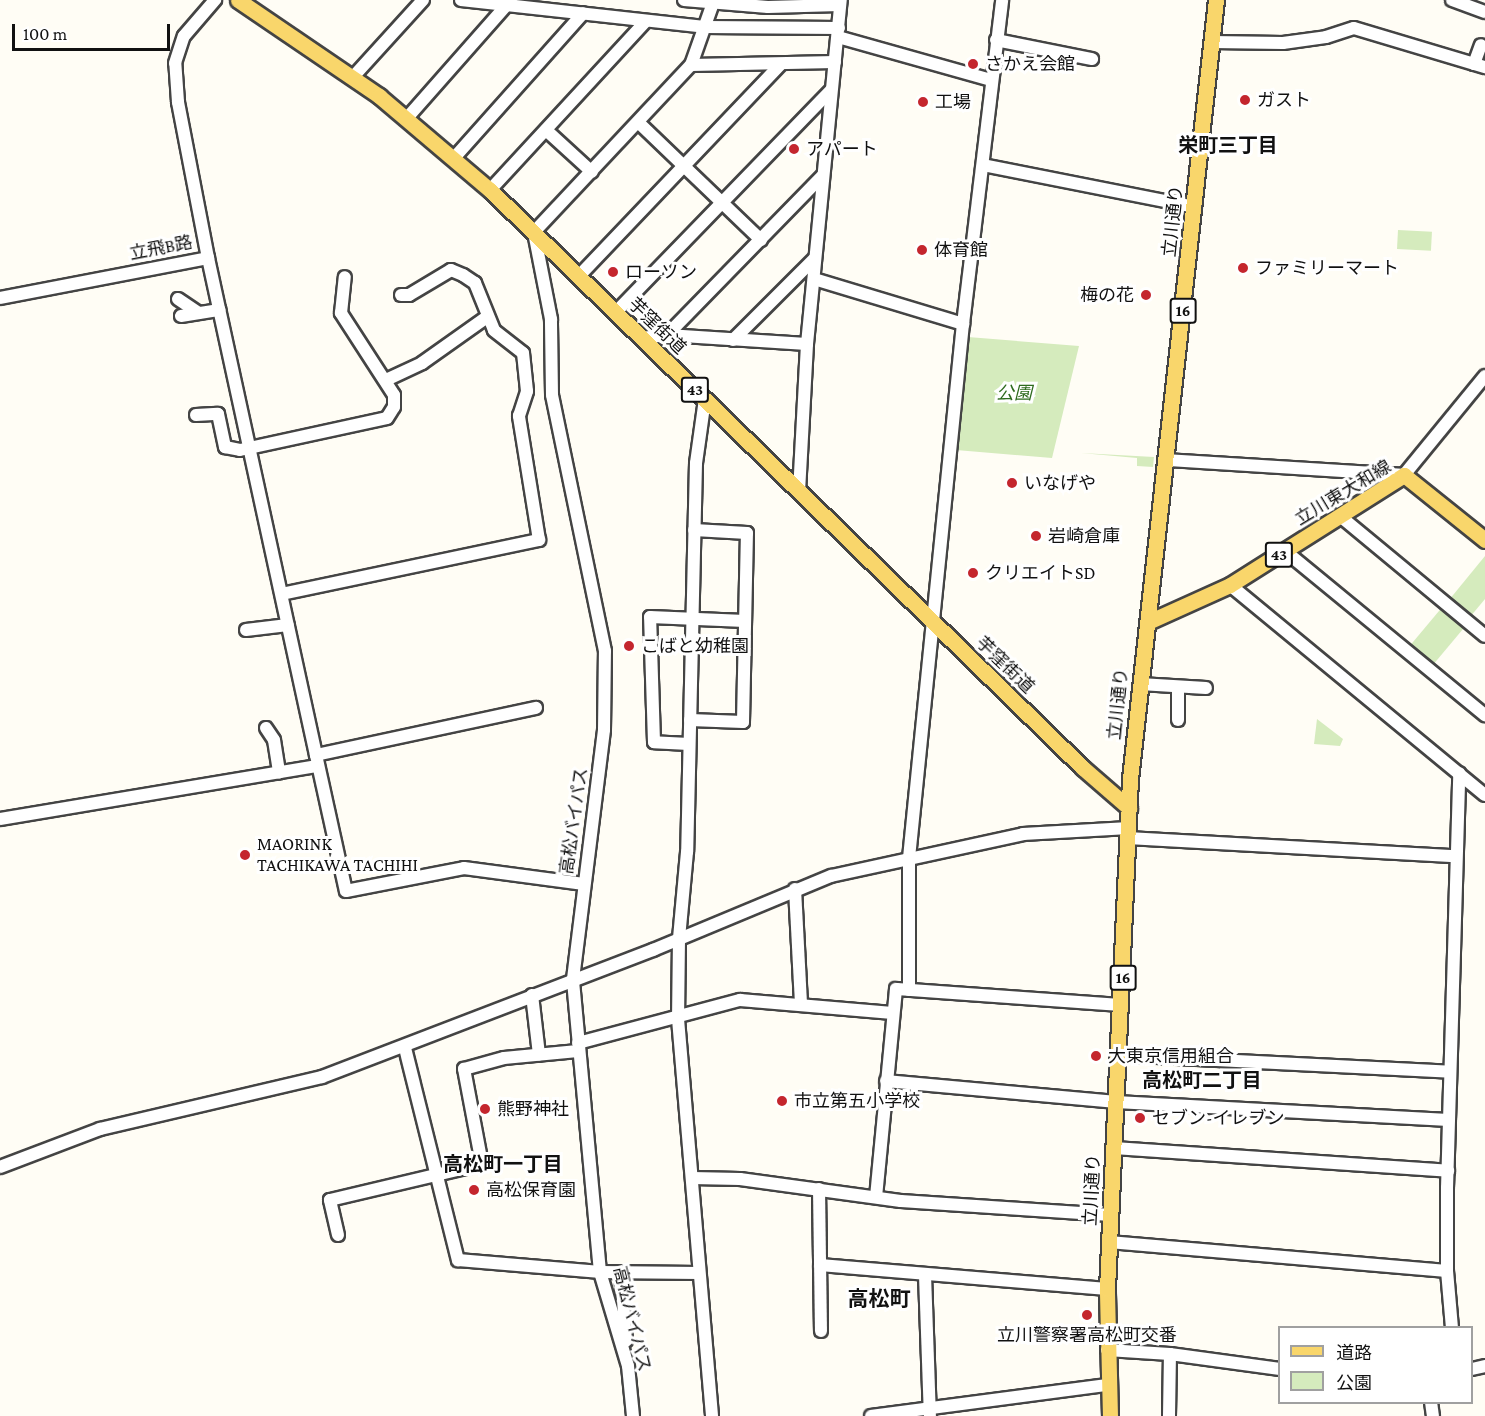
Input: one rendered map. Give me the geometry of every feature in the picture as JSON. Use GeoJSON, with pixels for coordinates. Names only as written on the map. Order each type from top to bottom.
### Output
{"type":"FeatureCollection","features":[{"type":"Feature","properties":{"kind":"main road","name":"芋窪街道"},"geometry":{"type":"LineString","coordinates":[[238,0],[353,77],[407,117],[490,190],[933,623],[1129,808]]}},
{"type":"Feature","properties":{"kind":"main road","name":"立川通り"},"geometry":{"type":"LineString","coordinates":[[1110,1416],[1107,1385],[1107,1289],[1122,1005],[1129,808],[1140,684],[1167,460],[1216,0]]}},
{"type":"Feature","properties":{"kind":"main road","name":"立川東大和線"},"geometry":{"type":"LineString","coordinates":[[1148,622],[1230,585],[1404,475],[1485,540]]}},
{"type":"Feature","properties":{"kind":"street","name":"立飛B路"},"geometry":{"type":"LineString","coordinates":[[0,298],[208,258],[178,102],[178,49],[200,14],[216,0]]}},
{"type":"Feature","properties":{"kind":"street"},"geometry":{"type":"LineString","coordinates":[[353,77],[423,0]]}},
{"type":"Feature","properties":{"kind":"street"},"geometry":{"type":"LineString","coordinates":[[461,0],[509,2],[705,27],[838,32],[991,80]]}},
{"type":"Feature","properties":{"kind":"street"},"geometry":{"type":"LineString","coordinates":[[684,0],[770,4],[841,2],[814,260],[807,345],[800,492]]}},
{"type":"Feature","properties":{"kind":"street"},"geometry":{"type":"LineString","coordinates":[[909,990],[909,858],[963,324],[1002,0]]}},
{"type":"Feature","properties":{"kind":"street"},"geometry":{"type":"LineString","coordinates":[[1452,0],[1485,12]]}},
{"type":"Feature","properties":{"kind":"street"},"geometry":{"type":"LineString","coordinates":[[407,117],[509,2]]}},
{"type":"Feature","properties":{"kind":"street"},"geometry":{"type":"LineString","coordinates":[[534,232],[692,65],[713,2]]}},
{"type":"Feature","properties":{"kind":"street"},"geometry":{"type":"LineString","coordinates":[[454,158],[583,12]]}},
{"type":"Feature","properties":{"kind":"street"},"geometry":{"type":"LineString","coordinates":[[490,190],[646,21]]}},
{"type":"Feature","properties":{"kind":"street"},"geometry":{"type":"LineString","coordinates":[[1212,42],[1282,43],[1326,37],[1354,28],[1480,65],[1481,45]]}},
{"type":"Feature","properties":{"kind":"street"},"geometry":{"type":"LineString","coordinates":[[996,40],[1092,59]]}},
{"type":"Feature","properties":{"kind":"street"},"geometry":{"type":"LineString","coordinates":[[692,65],[780,65],[835,62]]}},
{"type":"Feature","properties":{"kind":"street"},"geometry":{"type":"LineString","coordinates":[[578,277],[780,65]]}},
{"type":"Feature","properties":{"kind":"street"},"geometry":{"type":"LineString","coordinates":[[615,313],[831,90]]}},
{"type":"Feature","properties":{"kind":"street"},"geometry":{"type":"LineString","coordinates":[[639,123],[761,240]]}},
{"type":"Feature","properties":{"kind":"street"},"geometry":{"type":"LineString","coordinates":[[546,130],[592,172]]}},
{"type":"Feature","properties":{"kind":"street"},"geometry":{"type":"LineString","coordinates":[[983,165],[1195,207]]}},
{"type":"Feature","properties":{"kind":"street"},"geometry":{"type":"LineString","coordinates":[[667,335],[822,176]]}},
{"type":"Feature","properties":{"kind":"street","name":"高松バイパス"},"geometry":{"type":"LineString","coordinates":[[534,232],[551,319],[552,395],[605,651],[604,730],[573,979],[600,1272],[628,1370],[633,1416]]}},
{"type":"Feature","properties":{"kind":"street"},"geometry":{"type":"LineString","coordinates":[[208,258],[346,891],[464,868],[584,884]]}},
{"type":"Feature","properties":{"kind":"street"},"geometry":{"type":"LineString","coordinates":[[733,340],[814,260]]}},
{"type":"Feature","properties":{"kind":"street"},"geometry":{"type":"LineString","coordinates":[[282,594],[539,540],[519,416],[527,391],[523,353],[494,330],[487,318],[475,283],[452,270],[409,295],[401,295]]}},
{"type":"Feature","properties":{"kind":"street"},"geometry":{"type":"LineString","coordinates":[[196,415],[218,414],[225,447],[251,449],[381,422],[394,407],[394,394],[341,313],[345,277]]}},
{"type":"Feature","properties":{"kind":"street"},"geometry":{"type":"LineString","coordinates":[[814,279],[963,324]]}},
{"type":"Feature","properties":{"kind":"street"},"geometry":{"type":"LineString","coordinates":[[178,299],[199,313]]}},
{"type":"Feature","properties":{"kind":"street"},"geometry":{"type":"LineString","coordinates":[[181,316],[220,310]]}},
{"type":"Feature","properties":{"kind":"street"},"geometry":{"type":"LineString","coordinates":[[386,380],[422,363],[487,318]]}},
{"type":"Feature","properties":{"kind":"street"},"geometry":{"type":"LineString","coordinates":[[642,338],[667,335],[807,345]]}},
{"type":"Feature","properties":{"kind":"street"},"geometry":{"type":"LineString","coordinates":[[1167,460],[1404,475],[1485,376]]}},
{"type":"Feature","properties":{"kind":"street"},"geometry":{"type":"LineString","coordinates":[[705,399],[698,431],[687,852],[679,939],[678,1019],[712,1416]]}},
{"type":"Feature","properties":{"kind":"street"},"geometry":{"type":"LineString","coordinates":[[1340,516],[1485,636]]}},
{"type":"Feature","properties":{"kind":"street"},"geometry":{"type":"LineString","coordinates":[[690,720],[743,722],[747,533],[694,530]]}},
{"type":"Feature","properties":{"kind":"street"},"geometry":{"type":"LineString","coordinates":[[1284,552],[1485,715]]}},
{"type":"Feature","properties":{"kind":"street"},"geometry":{"type":"LineString","coordinates":[[1230,585],[1485,795]]}},
{"type":"Feature","properties":{"kind":"street"},"geometry":{"type":"LineString","coordinates":[[689,744],[654,742],[650,617],[745,621]]}},
{"type":"Feature","properties":{"kind":"street"},"geometry":{"type":"LineString","coordinates":[[246,630],[288,625]]}},
{"type":"Feature","properties":{"kind":"street"},"geometry":{"type":"LineString","coordinates":[[1140,684],[1206,688]]}},
{"type":"Feature","properties":{"kind":"street"},"geometry":{"type":"LineString","coordinates":[[1178,687],[1178,720]]}},
{"type":"Feature","properties":{"kind":"street"},"geometry":{"type":"LineString","coordinates":[[0,819],[279,772],[317,760],[536,708]]}},
{"type":"Feature","properties":{"kind":"street"},"geometry":{"type":"LineString","coordinates":[[266,728],[274,740],[279,772]]}},
{"type":"Feature","properties":{"kind":"street"},"geometry":{"type":"LineString","coordinates":[[1452,1326],[1447,1271],[1448,1171],[1454,856],[1459,773]]}},
{"type":"Feature","properties":{"kind":"street"},"geometry":{"type":"LineString","coordinates":[[0,1167],[100,1129],[265,1092],[405,1048],[532,995],[679,939],[795,889],[831,876],[909,858],[1054,830],[1129,833],[1454,856]]}},
{"type":"Feature","properties":{"kind":"street"},"geometry":{"type":"LineString","coordinates":[[795,889],[801,1003]]}},
{"type":"Feature","properties":{"kind":"street"},"geometry":{"type":"LineString","coordinates":[[876,1197],[896,989],[1122,1005]]}},
{"type":"Feature","properties":{"kind":"street"},"geometry":{"type":"LineString","coordinates":[[532,995],[539,1055]]}},
{"type":"Feature","properties":{"kind":"street"},"geometry":{"type":"LineString","coordinates":[[338,1235],[330,1200],[482,1164],[464,1069],[504,1058],[539,1055],[578,1047],[617,1033],[678,1019],[740,1000],[801,1003],[892,1013]]}},
{"type":"Feature","properties":{"kind":"street"},"geometry":{"type":"LineString","coordinates":[[405,1048],[458,1260],[600,1272],[699,1273]]}},
{"type":"Feature","properties":{"kind":"street"},"geometry":{"type":"LineString","coordinates":[[1118,1054],[1450,1072]]}},
{"type":"Feature","properties":{"kind":"street"},"geometry":{"type":"LineString","coordinates":[[886,1081],[1116,1102],[1449,1120]]}},
{"type":"Feature","properties":{"kind":"street"},"geometry":{"type":"LineString","coordinates":[[1114,1148],[1448,1171]]}},
{"type":"Feature","properties":{"kind":"street"},"geometry":{"type":"LineString","coordinates":[[692,1178],[819,1189],[876,1197],[1111,1215]]}},
{"type":"Feature","properties":{"kind":"street"},"geometry":{"type":"LineString","coordinates":[[819,1189],[822,1331]]}},
{"type":"Feature","properties":{"kind":"street"},"geometry":{"type":"LineString","coordinates":[[1109,1242],[1447,1271]]}},
{"type":"Feature","properties":{"kind":"street"},"geometry":{"type":"LineString","coordinates":[[820,1265],[1107,1289]]}},
{"type":"Feature","properties":{"kind":"street"},"geometry":{"type":"LineString","coordinates":[[621,1272],[628,1370]]}},
{"type":"Feature","properties":{"kind":"street"},"geometry":{"type":"LineString","coordinates":[[925,1275],[929,1411]]}},
{"type":"Feature","properties":{"kind":"street"},"geometry":{"type":"LineString","coordinates":[[1107,1350],[1170,1354],[1278,1369]]}},
{"type":"Feature","properties":{"kind":"street"},"geometry":{"type":"LineString","coordinates":[[1169,1416],[1170,1354]]}},
{"type":"Feature","properties":{"kind":"street"},"geometry":{"type":"LineString","coordinates":[[871,1416],[929,1411],[1107,1385]]}},
{"type":"Feature","properties":{"kind":"green space"},"geometry":{"type":"Polygon","coordinates":[[[1398,230],[1432,232],[1431,251],[1397,249],[1398,230]]]}},
{"type":"Feature","properties":{"kind":"green space","name":"公園"},"geometry":{"type":"Polygon","coordinates":[[[968,337],[1079,346],[1052,458],[956,450],[968,337]]]}},
{"type":"Feature","properties":{"kind":"green space"},"geometry":{"type":"Polygon","coordinates":[[[1081,453],[1154,457],[1153,467],[1137,466],[1137,458],[1081,453]]]}},
{"type":"Feature","properties":{"kind":"green space"},"geometry":{"type":"Polygon","coordinates":[[[1485,556],[1485,599],[1470,617],[1449,600],[1485,556]]]}},
{"type":"Feature","properties":{"kind":"green space"},"geometry":{"type":"Polygon","coordinates":[[[1444,605],[1467,624],[1431,667],[1408,648],[1444,605]]]}},
{"type":"Feature","properties":{"kind":"green space"},"geometry":{"type":"Polygon","coordinates":[[[1317,719],[1343,739],[1340,746],[1314,744],[1317,719]]]}},
{"type":"Feature","properties":{"kind":"place","name":"さかえ会館"},"geometry":{"type":"Point","coordinates":[973,64]}},
{"type":"Feature","properties":{"kind":"place","name":"ガスト"},"geometry":{"type":"Point","coordinates":[1245,100]}},
{"type":"Feature","properties":{"kind":"place","name":"工場"},"geometry":{"type":"Point","coordinates":[923,102]}},
{"type":"Feature","properties":{"kind":"place","name":"アパート"},"geometry":{"type":"Point","coordinates":[794,149]}},
{"type":"Feature","properties":{"kind":"place","name":"体育館"},"geometry":{"type":"Point","coordinates":[922,250]}},
{"type":"Feature","properties":{"kind":"place","name":"ファミリーマート"},"geometry":{"type":"Point","coordinates":[1243,268]}},
{"type":"Feature","properties":{"kind":"place","name":"ローソン"},"geometry":{"type":"Point","coordinates":[613,272]}},
{"type":"Feature","properties":{"kind":"place","name":"梅の花"},"geometry":{"type":"Point","coordinates":[1146,295]}},
{"type":"Feature","properties":{"kind":"place","name":"いなげや"},"geometry":{"type":"Point","coordinates":[1012,483]}},
{"type":"Feature","properties":{"kind":"place","name":"岩崎倉庫"},"geometry":{"type":"Point","coordinates":[1036,536]}},
{"type":"Feature","properties":{"kind":"place","name":"クリエイトSD"},"geometry":{"type":"Point","coordinates":[973,573]}},
{"type":"Feature","properties":{"kind":"place","name":"こばと幼稚園"},"geometry":{"type":"Point","coordinates":[629,646]}},
{"type":"Feature","properties":{"kind":"place","name":"MAORINK TACHIKAWA TACHIHI"},"geometry":{"type":"Point","coordinates":[245,855]}},
{"type":"Feature","properties":{"kind":"place","name":"大東京信用組合"},"geometry":{"type":"Point","coordinates":[1096,1056]}},
{"type":"Feature","properties":{"kind":"place","name":"市立第五小学校"},"geometry":{"type":"Point","coordinates":[782,1101]}},
{"type":"Feature","properties":{"kind":"place","name":"熊野神社"},"geometry":{"type":"Point","coordinates":[485,1109]}},
{"type":"Feature","properties":{"kind":"place","name":"セブン-イレブン"},"geometry":{"type":"Point","coordinates":[1140,1118]}},
{"type":"Feature","properties":{"kind":"place","name":"高松保育園"},"geometry":{"type":"Point","coordinates":[474,1190]}},
{"type":"Feature","properties":{"kind":"place","name":"立川警察署高松町交番"},"geometry":{"type":"Point","coordinates":[1087,1315]}},
{"type":"Feature","properties":{"kind":"district","name":"栄町三丁目"},"geometry":{"type":"Point","coordinates":[1228,145]}},
{"type":"Feature","properties":{"kind":"district","name":"高松町二丁目"},"geometry":{"type":"Point","coordinates":[1202,1080]}},
{"type":"Feature","properties":{"kind":"district","name":"高松町一丁目"},"geometry":{"type":"Point","coordinates":[503,1164]}},
{"type":"Feature","properties":{"kind":"district","name":"高松町"},"geometry":{"type":"Point","coordinates":[879,1299]}}]}
